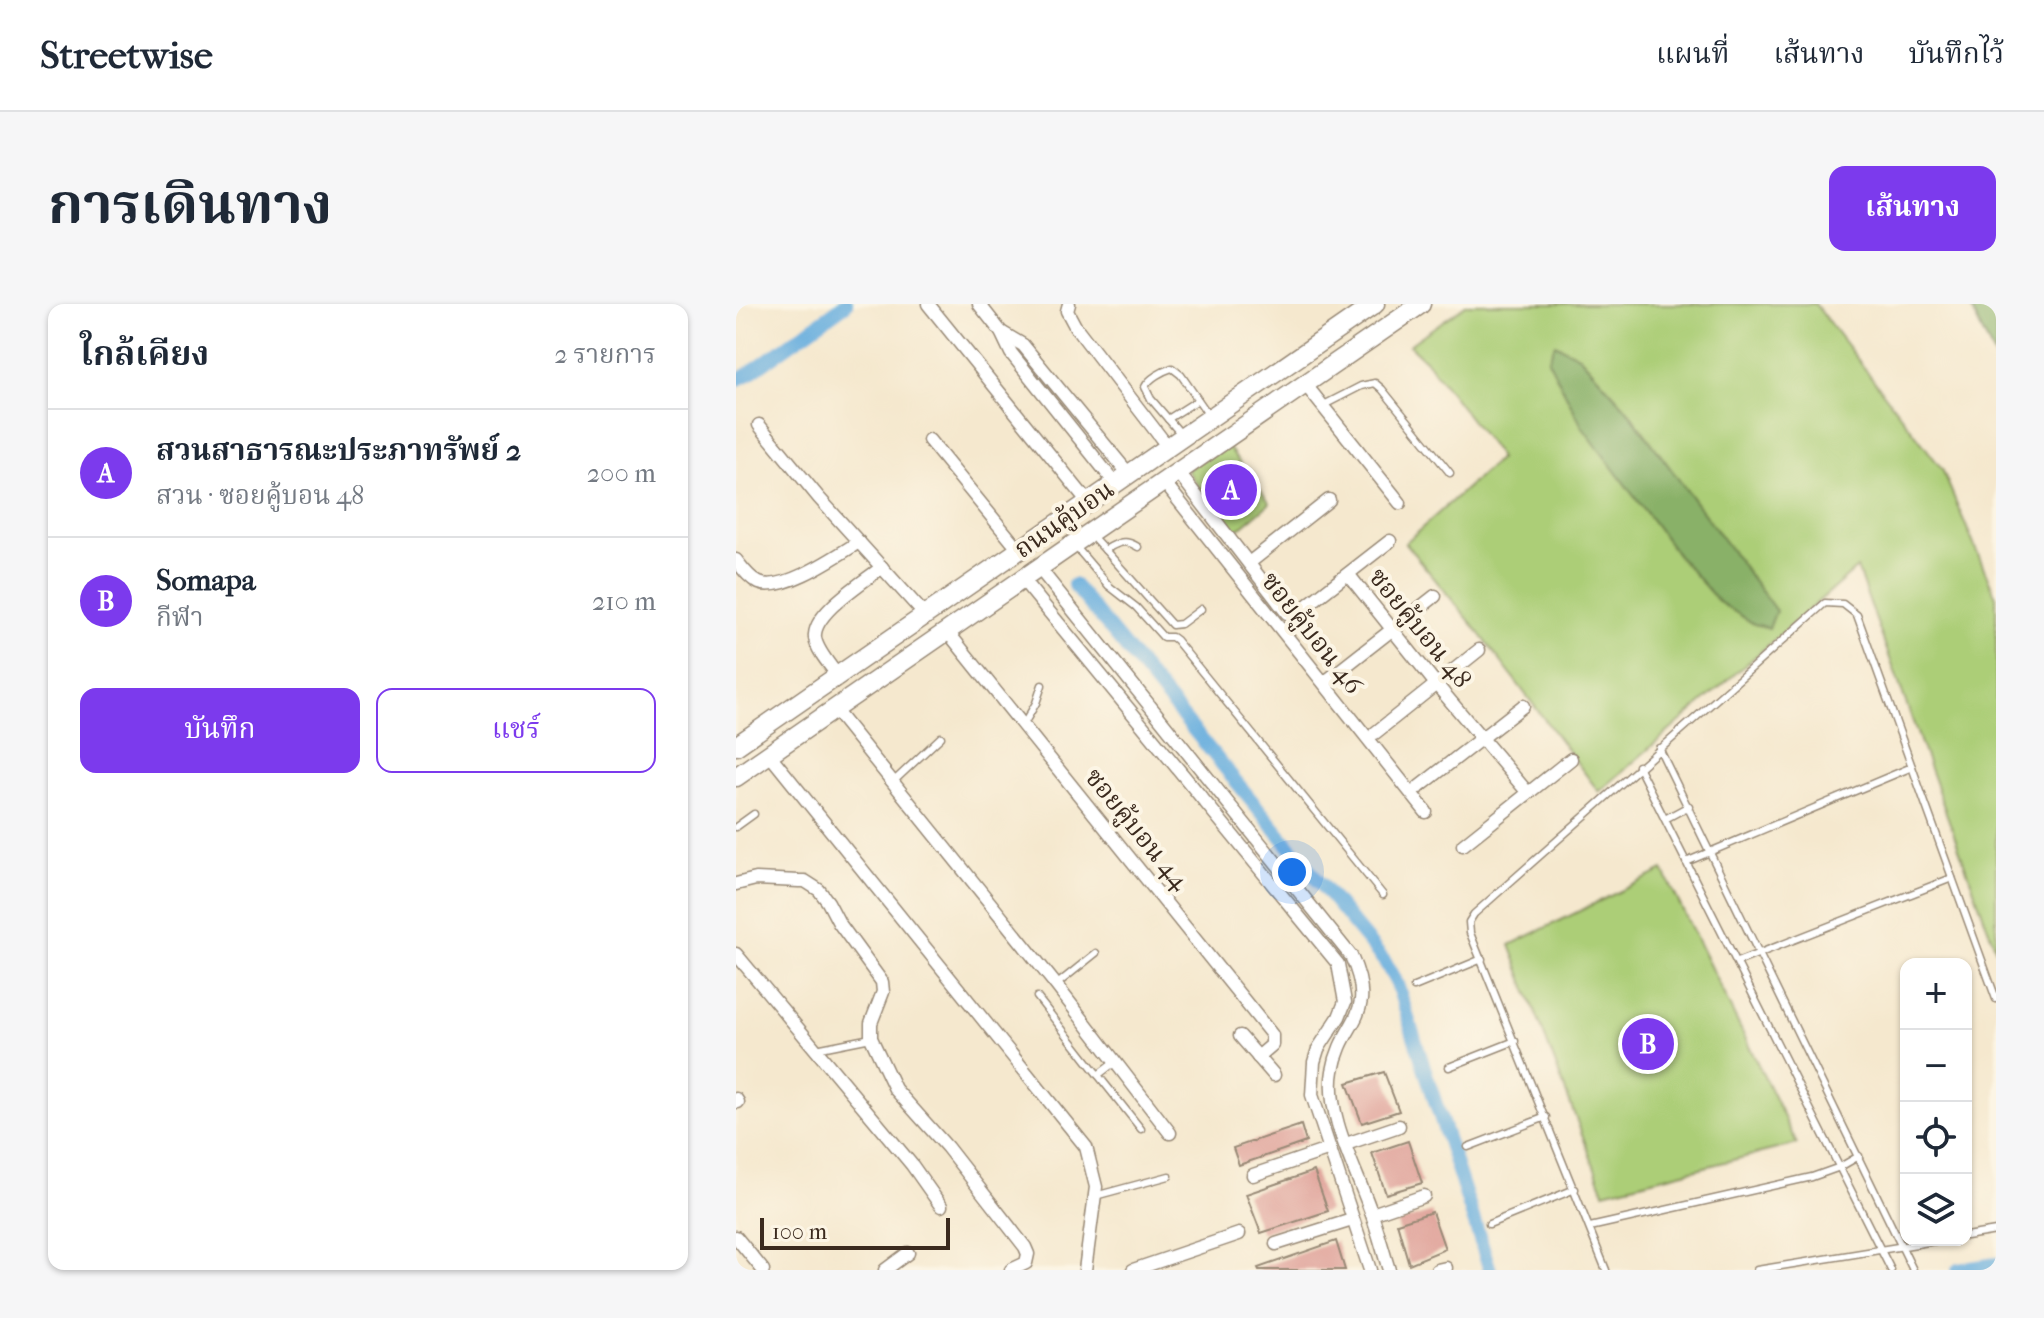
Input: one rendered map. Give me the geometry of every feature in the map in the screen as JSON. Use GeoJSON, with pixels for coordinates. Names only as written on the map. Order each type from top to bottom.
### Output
{"type":"FeatureCollection","features":[{"type":"Feature","properties":{"kind":"main road","name":"ถนนคู้บอน"},"geometry":{"type":"LineString","coordinates":[[736,746],[1375,304]]}},
{"type":"Feature","properties":{"kind":"main road","name":"ถนนคู้บอน"},"geometry":{"type":"LineString","coordinates":[[736,777],[1421,304]]}},
{"type":"Feature","properties":{"kind":"street"},"geometry":{"type":"LineString","coordinates":[[928,304],[1088,502]]}},
{"type":"Feature","properties":{"kind":"street"},"geometry":{"type":"LineString","coordinates":[[979,304],[1001,332],[1011,353],[1122,478]]}},
{"type":"Feature","properties":{"kind":"street"},"geometry":{"type":"LineString","coordinates":[[1069,304],[1067,311],[1075,326],[1168,447]]}},
{"type":"Feature","properties":{"kind":"street"},"geometry":{"type":"LineString","coordinates":[[1305,384],[1400,503]]}},
{"type":"Feature","properties":{"kind":"street"},"geometry":{"type":"LineString","coordinates":[[759,425],[925,615]]}},
{"type":"Feature","properties":{"kind":"street"},"geometry":{"type":"LineString","coordinates":[[929,440],[1019,550]]}},
{"type":"Feature","properties":{"kind":"street","name":"ซอยคู้บอน 48"},"geometry":{"type":"LineString","coordinates":[[1171,477],[1249,563],[1287,613],[1300,611],[1348,574],[1528,793]]}},
{"type":"Feature","properties":{"kind":"street","name":"ซอยคู้บอน 46"},"geometry":{"type":"LineString","coordinates":[[1171,477],[1426,812]]}},
{"type":"Feature","properties":{"kind":"street"},"geometry":{"type":"LineString","coordinates":[[1249,563],[1329,500]]}},
{"type":"Feature","properties":{"kind":"street"},"geometry":{"type":"LineString","coordinates":[[1348,574],[1390,541]]}},
{"type":"Feature","properties":{"kind":"street"},"geometry":{"type":"LineString","coordinates":[[736,560],[756,582],[771,585],[800,575],[859,542]]}},
{"type":"Feature","properties":{"kind":"street"},"geometry":{"type":"LineString","coordinates":[[838,676],[817,644],[816,626],[821,617],[882,567]]}},
{"type":"Feature","properties":{"kind":"street"},"geometry":{"type":"LineString","coordinates":[[1039,568],[1351,956],[1361,979],[1362,1000],[1337,1058],[1332,1082],[1335,1109],[1389,1270]]}},
{"type":"Feature","properties":{"kind":"street"},"geometry":{"type":"LineString","coordinates":[[1023,580],[1338,964],[1345,1002],[1318,1049],[1312,1095],[1370,1270]]}},
{"type":"Feature","properties":{"kind":"street"},"geometry":{"type":"LineString","coordinates":[[1329,679],[1435,596]]}},
{"type":"Feature","properties":{"kind":"street","name":"ซอยคู้บอน 44"},"geometry":{"type":"LineString","coordinates":[[947,631],[1272,1035],[1272,1045],[1258,1057]]}},
{"type":"Feature","properties":{"kind":"street"},"geometry":{"type":"LineString","coordinates":[[1375,733],[1479,650]]}},
{"type":"Feature","properties":{"kind":"street"},"geometry":{"type":"LineString","coordinates":[[1419,787],[1523,706]]}},
{"type":"Feature","properties":{"kind":"street"},"geometry":{"type":"LineString","coordinates":[[834,709],[1056,985],[1170,1133]]}},
{"type":"Feature","properties":{"kind":"street"},"geometry":{"type":"LineString","coordinates":[[769,754],[1086,1147],[1092,1166],[1095,1196],[1085,1270]]}},
{"type":"Feature","properties":{"kind":"street"},"geometry":{"type":"LineString","coordinates":[[1463,845],[1571,759]]}},
{"type":"Feature","properties":{"kind":"street"},"geometry":{"type":"LineString","coordinates":[[736,884],[756,879],[805,881],[819,890],[828,902],[839,923],[882,982],[883,992],[871,1023],[871,1038],[895,1089],[947,1147],[1025,1247],[1028,1254],[1026,1263],[1011,1270]]}},
{"type":"Feature","properties":{"kind":"street"},"geometry":{"type":"LineString","coordinates":[[736,954],[912,1165],[941,1206]]}},
{"type":"Feature","properties":{"kind":"street"},"geometry":{"type":"LineString","coordinates":[[1338,964],[1351,956]]}},
{"type":"Feature","properties":{"kind":"street"},"geometry":{"type":"LineString","coordinates":[[1240,1036],[1274,1075]]}},
{"type":"Feature","properties":{"kind":"street"},"geometry":{"type":"LineString","coordinates":[[1346,1144],[1399,1126]]}},
{"type":"Feature","properties":{"kind":"street"},"geometry":{"type":"LineString","coordinates":[[1253,1175],[1330,1149]]}},
{"type":"Feature","properties":{"kind":"street"},"geometry":{"type":"LineString","coordinates":[[1372,1214],[1424,1196]]}},
{"type":"Feature","properties":{"kind":"street"},"geometry":{"type":"LineString","coordinates":[[1276,1244],[1352,1220]]}},
{"type":"Feature","properties":{"kind":"street"},"geometry":{"type":"LineString","coordinates":[[1133,1270],[1239,1234]]}},
{"type":"Feature","properties":{"kind":"street"},"geometry":{"type":"LineString","coordinates":[[736,1237],[763,1270]]}},
{"type":"Feature","properties":{"kind":"street"},"geometry":{"type":"LineString","coordinates":[[885,1270],[908,1253]]}},
{"type":"Feature","properties":{"kind":"lane"},"geometry":{"type":"LineString","coordinates":[[1184,436],[1146,392],[1145,387],[1152,378],[1172,368],[1210,418]]}},
{"type":"Feature","properties":{"kind":"lane"},"geometry":{"type":"LineString","coordinates":[[1322,406],[1361,386],[1375,383],[1450,473]]}},
{"type":"Feature","properties":{"kind":"lane"},"geometry":{"type":"LineString","coordinates":[[1168,419],[1198,400]]}},
{"type":"Feature","properties":{"kind":"lane"},"geometry":{"type":"LineString","coordinates":[[1090,533],[1172,625],[1181,624],[1201,609]]}},
{"type":"Feature","properties":{"kind":"lane"},"geometry":{"type":"LineString","coordinates":[[1105,550],[1121,541],[1138,547]]}},
{"type":"Feature","properties":{"kind":"lane"},"geometry":{"type":"LineString","coordinates":[[1074,545],[1109,586],[1136,607],[1163,637],[1176,640],[1383,895]]}},
{"type":"Feature","properties":{"kind":"lane"},"geometry":{"type":"LineString","coordinates":[[1604,1269],[1575,1189],[1469,930],[1469,922],[1473,915],[1638,766],[1825,603],[1848,606],[1857,615],[1996,999]]}},
{"type":"Feature","properties":{"kind":"lane"},"geometry":{"type":"LineString","coordinates":[[1024,724],[1042,685]]}},
{"type":"Feature","properties":{"kind":"lane"},"geometry":{"type":"LineString","coordinates":[[893,782],[941,737]]}},
{"type":"Feature","properties":{"kind":"lane"},"geometry":{"type":"LineString","coordinates":[[1659,748],[1900,1240]]}},
{"type":"Feature","properties":{"kind":"lane"},"geometry":{"type":"LineString","coordinates":[[1638,766],[1891,1270]]}},
{"type":"Feature","properties":{"kind":"lane"},"geometry":{"type":"LineString","coordinates":[[1686,862],[1912,767]]}},
{"type":"Feature","properties":{"kind":"lane"},"geometry":{"type":"LineString","coordinates":[[1665,819],[1689,806]]}},
{"type":"Feature","properties":{"kind":"lane"},"geometry":{"type":"LineString","coordinates":[[736,827],[754,814]]}},
{"type":"Feature","properties":{"kind":"lane"},"geometry":{"type":"LineString","coordinates":[[1737,962],[1952,878]]}},
{"type":"Feature","properties":{"kind":"lane"},"geometry":{"type":"LineString","coordinates":[[1056,985],[1096,953]]}},
{"type":"Feature","properties":{"kind":"lane"},"geometry":{"type":"LineString","coordinates":[[1414,987],[1482,959]]}},
{"type":"Feature","properties":{"kind":"lane"},"geometry":{"type":"LineString","coordinates":[[1037,997],[1141,1129]]}},
{"type":"Feature","properties":{"kind":"lane"},"geometry":{"type":"LineString","coordinates":[[816,1049],[871,1038]]}},
{"type":"Feature","properties":{"kind":"lane"},"geometry":{"type":"LineString","coordinates":[[1449,1067],[1515,1041]]}},
{"type":"Feature","properties":{"kind":"lane"},"geometry":{"type":"LineString","coordinates":[[1098,1075],[1115,1062]]}},
{"type":"Feature","properties":{"kind":"lane"},"geometry":{"type":"LineString","coordinates":[[1468,1147],[1546,1117]]}},
{"type":"Feature","properties":{"kind":"lane"},"geometry":{"type":"LineString","coordinates":[[1590,1227],[1812,1177],[1859,1156]]}},
{"type":"Feature","properties":{"kind":"lane"},"geometry":{"type":"LineString","coordinates":[[1095,1196],[1169,1176]]}},
{"type":"Feature","properties":{"kind":"lane"},"geometry":{"type":"LineString","coordinates":[[1489,1224],[1575,1189]]}},
{"type":"Feature","properties":{"kind":"lane"},"geometry":{"type":"LineString","coordinates":[[1972,1235],[1996,1231]]}},
{"type":"Feature","properties":{"kind":"lane"},"geometry":{"type":"LineString","coordinates":[[1757,1270],[1903,1246],[1913,1270]]}},
{"type":"Feature","properties":{"kind":"green space"},"geometry":{"type":"Polygon","coordinates":[[[1467,304],[1815,304],[1942,469],[1996,597],[1996,950],[1857,568],[1599,792],[1478,631],[1405,543],[1500,458],[1427,362],[1409,345],[1467,304]],[[1579,356],[1775,611],[1625,407],[1579,356]]]}},
{"type":"Feature","properties":{"kind":"green space"},"geometry":{"type":"Polygon","coordinates":[[[1969,304],[1996,304],[1996,360],[1969,304]]]}},
{"type":"Feature","properties":{"kind":"green space"},"geometry":{"type":"Polygon","coordinates":[[[1555,344],[1579,356],[1625,407],[1776,611],[1769,628],[1754,624],[1719,602],[1680,558],[1583,428],[1548,360],[1555,344]]]}},
{"type":"Feature","properties":{"kind":"green space"},"geometry":{"type":"Polygon","coordinates":[[[1226,444],[1270,503],[1233,534],[1187,470],[1226,444]]]}},
{"type":"Feature","properties":{"kind":"green space"},"geometry":{"type":"Polygon","coordinates":[[[1663,870],[1797,1144],[1604,1192],[1510,945],[1663,870]]]}},
{"type":"Feature","properties":{"kind":"building"},"geometry":{"type":"Polygon","coordinates":[[[1384,1072],[1399,1111],[1362,1123],[1347,1083],[1384,1072]]]}},
{"type":"Feature","properties":{"kind":"building"},"geometry":{"type":"Polygon","coordinates":[[[1301,1125],[1306,1142],[1239,1165],[1233,1148],[1301,1125]]]}},
{"type":"Feature","properties":{"kind":"building"},"geometry":{"type":"Polygon","coordinates":[[[1408,1141],[1422,1183],[1386,1194],[1372,1153],[1408,1141]]]}},
{"type":"Feature","properties":{"kind":"building"},"geometry":{"type":"Polygon","coordinates":[[[1314,1171],[1328,1211],[1261,1233],[1246,1194],[1314,1171]]]}},
{"type":"Feature","properties":{"kind":"building"},"geometry":{"type":"Polygon","coordinates":[[[1432,1212],[1445,1249],[1409,1264],[1397,1223],[1432,1212]]]}},
{"type":"Feature","properties":{"kind":"building"},"geometry":{"type":"Polygon","coordinates":[[[1336,1241],[1345,1270],[1258,1268],[1336,1241]]]}},
{"type":"Feature","properties":{"kind":"waterway"},"geometry":{"type":"LineString","coordinates":[[736,380],[846,304]]}},
{"type":"Feature","properties":{"kind":"waterway"},"geometry":{"type":"LineString","coordinates":[[1074,585],[1385,962],[1397,984],[1490,1270]]}},
{"type":"Feature","properties":{"kind":"waterway"},"geometry":{"type":"LineString","coordinates":[[1958,1270],[1996,1264]]}},
{"type":"Feature","properties":{"kind":"place","name":"สวนสาธารณะประภาทรัพย์ 2"},"geometry":{"type":"Point","coordinates":[1231,490]}},
{"type":"Feature","properties":{"kind":"place","name":"Somapa"},"geometry":{"type":"Point","coordinates":[1648,1044]}}]}
